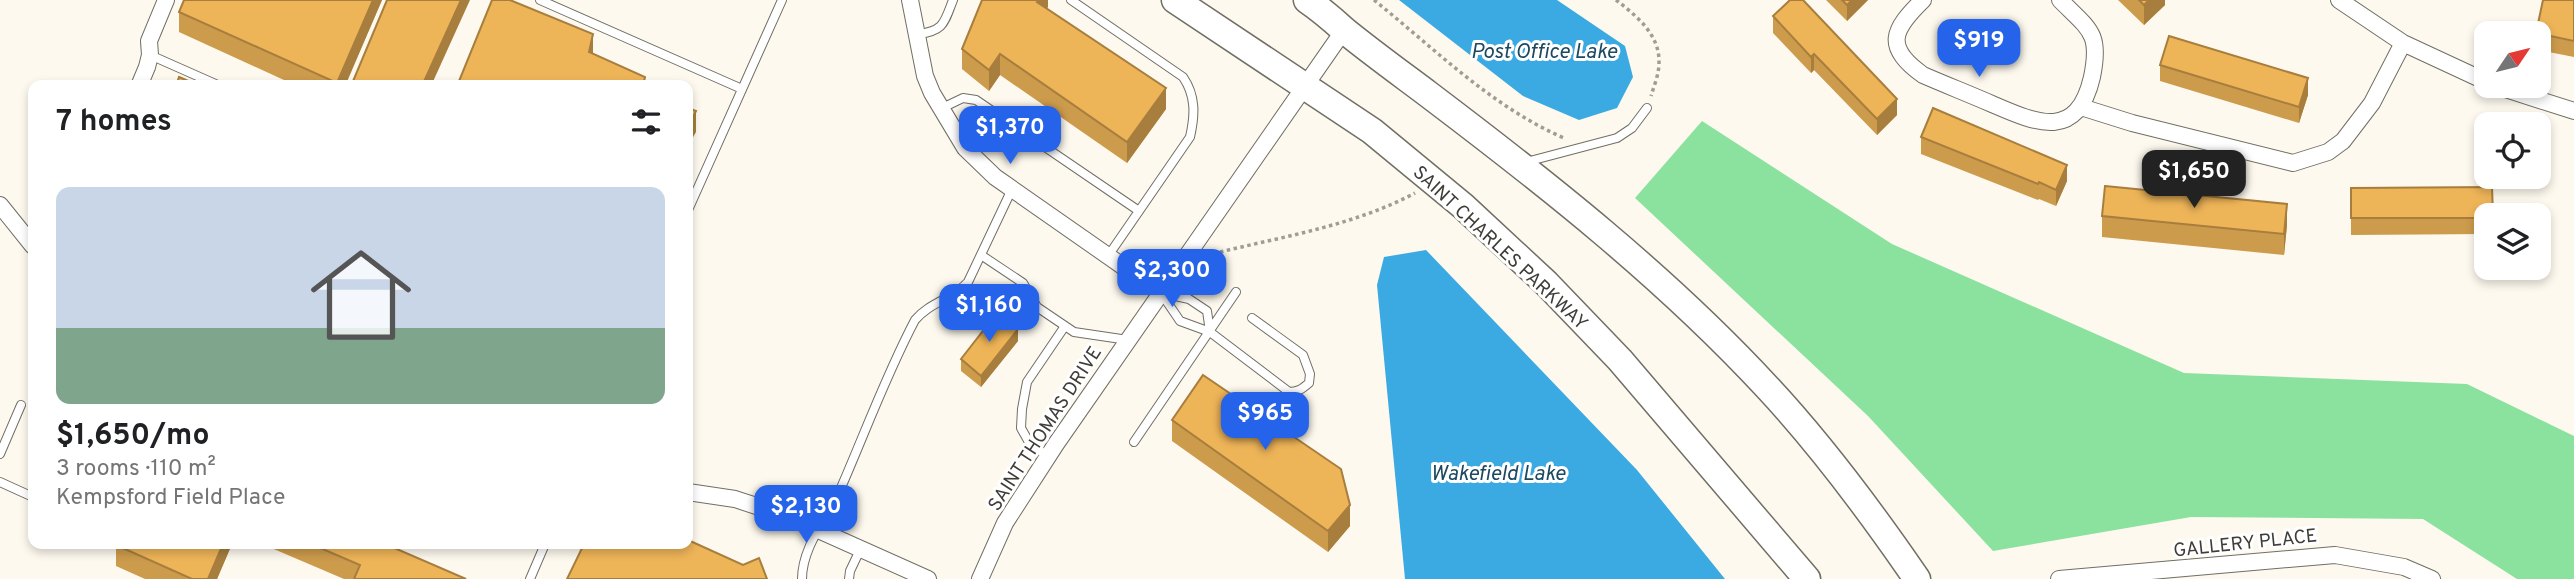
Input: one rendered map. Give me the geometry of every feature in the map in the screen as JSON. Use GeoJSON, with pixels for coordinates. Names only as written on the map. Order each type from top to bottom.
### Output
{"type":"FeatureCollection","features":[{"type":"Feature","properties":{"kind":"main road","name":"SAINT CHARLES PARKWAY"},"geometry":{"type":"LineString","coordinates":[[1175,0],[1372,131],[1439,186],[1546,283],[1620,360],[1808,579]]}},
{"type":"Feature","properties":{"kind":"main road"},"geometry":{"type":"LineString","coordinates":[[1307,0],[1521,164],[1623,248],[1722,341],[1768,388],[1870,510],[1917,579]]}},
{"type":"Feature","properties":{"kind":"street"},"geometry":{"type":"LineString","coordinates":[[142,80],[148,67],[149,41],[166,0]]}},
{"type":"Feature","properties":{"kind":"street"},"geometry":{"type":"LineString","coordinates":[[911,0],[925,76],[940,109],[965,148],[979,164],[1012,189],[1161,293]]}},
{"type":"Feature","properties":{"kind":"street"},"geometry":{"type":"LineString","coordinates":[[1923,0],[1900,25],[1896,41],[1902,58],[1923,75],[2043,123],[2068,118],[2081,107],[2090,85],[2097,53],[2087,27],[2060,0]]}},
{"type":"Feature","properties":{"kind":"street"},"geometry":{"type":"LineString","coordinates":[[2339,0],[2403,43],[2474,76]]}},
{"type":"Feature","properties":{"kind":"street","name":"SAINT THOMAS DRIVE"},"geometry":{"type":"LineString","coordinates":[[979,579],[1005,523],[1048,456],[1344,30]]}},
{"type":"Feature","properties":{"kind":"street"},"geometry":{"type":"LineString","coordinates":[[2081,107],[2132,123],[2293,163],[2319,155],[2343,141],[2372,103],[2403,43]]}},
{"type":"Feature","properties":{"kind":"street"},"geometry":{"type":"LineString","coordinates":[[2533,98],[2574,111]]}},
{"type":"Feature","properties":{"kind":"street"},"geometry":{"type":"LineString","coordinates":[[0,205],[28,237]]}},
{"type":"Feature","properties":{"kind":"street"},"geometry":{"type":"LineString","coordinates":[[693,493],[735,499],[788,516],[928,579]]}},
{"type":"Feature","properties":{"kind":"street","name":"GALLERY PLACE"},"geometry":{"type":"LineString","coordinates":[[2059,579],[2335,555],[2404,567],[2432,579]]}},
{"type":"Feature","properties":{"kind":"lane"},"geometry":{"type":"LineString","coordinates":[[540,0],[742,89]]}},
{"type":"Feature","properties":{"kind":"lane"},"geometry":{"type":"LineString","coordinates":[[693,200],[782,0]]}},
{"type":"Feature","properties":{"kind":"lane"},"geometry":{"type":"LineString","coordinates":[[918,34],[939,29],[953,0]]}},
{"type":"Feature","properties":{"kind":"lane"},"geometry":{"type":"LineString","coordinates":[[1071,0],[1183,77],[1190,87],[1194,119],[1190,137],[1107,257]]}},
{"type":"Feature","properties":{"kind":"lane"},"geometry":{"type":"LineString","coordinates":[[150,55],[206,80]]}},
{"type":"Feature","properties":{"kind":"lane"},"geometry":{"type":"LineString","coordinates":[[940,109],[963,98],[976,100],[1139,211]]}},
{"type":"Feature","properties":{"kind":"lane"},"geometry":{"type":"LineString","coordinates":[[1521,164],[1617,138],[1632,128],[1647,108]]}},
{"type":"Feature","properties":{"kind":"lane"},"geometry":{"type":"LineString","coordinates":[[802,579],[803,565],[915,320],[923,310],[961,289],[968,282],[1012,189]]}},
{"type":"Feature","properties":{"kind":"lane"},"geometry":{"type":"LineString","coordinates":[[981,255],[1023,283],[1037,307],[1074,332],[1128,340]]}},
{"type":"Feature","properties":{"kind":"lane"},"geometry":{"type":"LineString","coordinates":[[1134,442],[1236,292]]}},
{"type":"Feature","properties":{"kind":"lane"},"geometry":{"type":"LineString","coordinates":[[1161,293],[1180,320],[1210,332],[1289,392],[1303,389],[1309,383],[1310,374],[1303,355],[1252,318]]}},
{"type":"Feature","properties":{"kind":"lane"},"geometry":{"type":"LineString","coordinates":[[1161,293],[1189,299],[1208,312],[1210,332]]}},
{"type":"Feature","properties":{"kind":"lane"},"geometry":{"type":"LineString","coordinates":[[1048,456],[1031,447],[1021,428],[1022,409],[1027,382],[1065,326]]}},
{"type":"Feature","properties":{"kind":"lane"},"geometry":{"type":"LineString","coordinates":[[0,454],[21,405]]}},
{"type":"Feature","properties":{"kind":"lane"},"geometry":{"type":"LineString","coordinates":[[0,482],[28,495]]}},
{"type":"Feature","properties":{"kind":"lane"},"geometry":{"type":"LineString","coordinates":[[530,579],[543,549]]}},
{"type":"Feature","properties":{"kind":"lane"},"geometry":{"type":"LineString","coordinates":[[849,579],[860,550]]}},
{"type":"Feature","properties":{"kind":"path"},"geometry":{"type":"LineString","coordinates":[[1374,0],[1478,86],[1534,125],[1583,146]]}},
{"type":"Feature","properties":{"kind":"path"},"geometry":{"type":"LineString","coordinates":[[1616,0],[1643,23],[1658,47],[1660,66],[1647,108]]}},
{"type":"Feature","properties":{"kind":"path"},"geometry":{"type":"LineString","coordinates":[[1220,251],[1386,209],[1415,194],[1439,186]]}},
{"type":"Feature","properties":{"kind":"green space"},"geometry":{"type":"Polygon","coordinates":[[[1702,121],[1892,244],[2184,373],[2467,384],[2574,436],[2574,579],[2517,579],[2423,519],[2191,517],[1993,551],[1868,416],[1635,198],[1702,121]]]}},
{"type":"Feature","properties":{"kind":"water","name":"Post Office Lake"},"geometry":{"type":"Polygon","coordinates":[[[1399,0],[1557,0],[1625,46],[1633,77],[1617,108],[1579,120],[1523,96],[1399,0]]]}},
{"type":"Feature","properties":{"kind":"water","name":"Wakefield Lake"},"geometry":{"type":"Polygon","coordinates":[[[1426,250],[1637,470],[1725,579],[1405,579],[1377,285],[1384,257],[1426,250]]]}},
{"type":"Feature","properties":{"kind":"building"},"geometry":{"type":"Polygon","coordinates":[[[184,0],[373,0],[338,80],[330,80],[179,12],[184,0]]]}},
{"type":"Feature","properties":{"kind":"building"},"geometry":{"type":"Polygon","coordinates":[[[387,0],[461,0],[425,80],[354,80],[387,0]]]}},
{"type":"Feature","properties":{"kind":"building"},"geometry":{"type":"Polygon","coordinates":[[[492,0],[510,0],[593,34],[589,52],[645,77],[644,80],[459,80],[492,0]]]}},
{"type":"Feature","properties":{"kind":"building"},"geometry":{"type":"Polygon","coordinates":[[[982,0],[1039,0],[1037,2],[1166,88],[1127,142],[1000,54],[989,70],[962,49],[982,0]]]}},
{"type":"Feature","properties":{"kind":"building"},"geometry":{"type":"Polygon","coordinates":[[[1790,0],[1803,0],[1897,99],[1877,119],[1814,54],[1811,57],[1773,16],[1790,0]]]}},
{"type":"Feature","properties":{"kind":"building"},"geometry":{"type":"Polygon","coordinates":[[[2543,0],[2574,0],[2574,41],[2552,36],[2552,21],[2539,21],[2543,0]]]}},
{"type":"Feature","properties":{"kind":"building"},"geometry":{"type":"Polygon","coordinates":[[[2169,36],[2308,78],[2299,107],[2160,65],[2169,36]]]}},
{"type":"Feature","properties":{"kind":"building"},"geometry":{"type":"Polygon","coordinates":[[[1933,108],[2067,165],[2056,190],[1921,137],[1933,108]]]}},
{"type":"Feature","properties":{"kind":"building"},"geometry":{"type":"Polygon","coordinates":[[[2105,186],[2287,204],[2284,234],[2102,216],[2105,186]]]}},
{"type":"Feature","properties":{"kind":"building"},"geometry":{"type":"Polygon","coordinates":[[[2351,188],[2492,189],[2493,203],[2474,203],[2474,218],[2351,218],[2351,188]]]}},
{"type":"Feature","properties":{"kind":"building"},"geometry":{"type":"Polygon","coordinates":[[[997,313],[1018,329],[981,376],[961,359],[997,313]]]}},
{"type":"Feature","properties":{"kind":"building"},"geometry":{"type":"Polygon","coordinates":[[[1203,375],[1341,469],[1350,505],[1328,531],[1172,420],[1203,375]]]}},
{"type":"Feature","properties":{"kind":"building"},"geometry":{"type":"Polygon","coordinates":[[[693,542],[743,565],[759,558],[767,579],[567,579],[582,549],[693,549],[693,542]]]}},
{"type":"Feature","properties":{"kind":"building"},"geometry":{"type":"Polygon","coordinates":[[[125,549],[221,549],[208,579],[192,579],[125,549]]]}},
{"type":"Feature","properties":{"kind":"building"},"geometry":{"type":"Polygon","coordinates":[[[323,549],[397,549],[466,579],[354,579],[360,565],[323,549]]]}}]}
